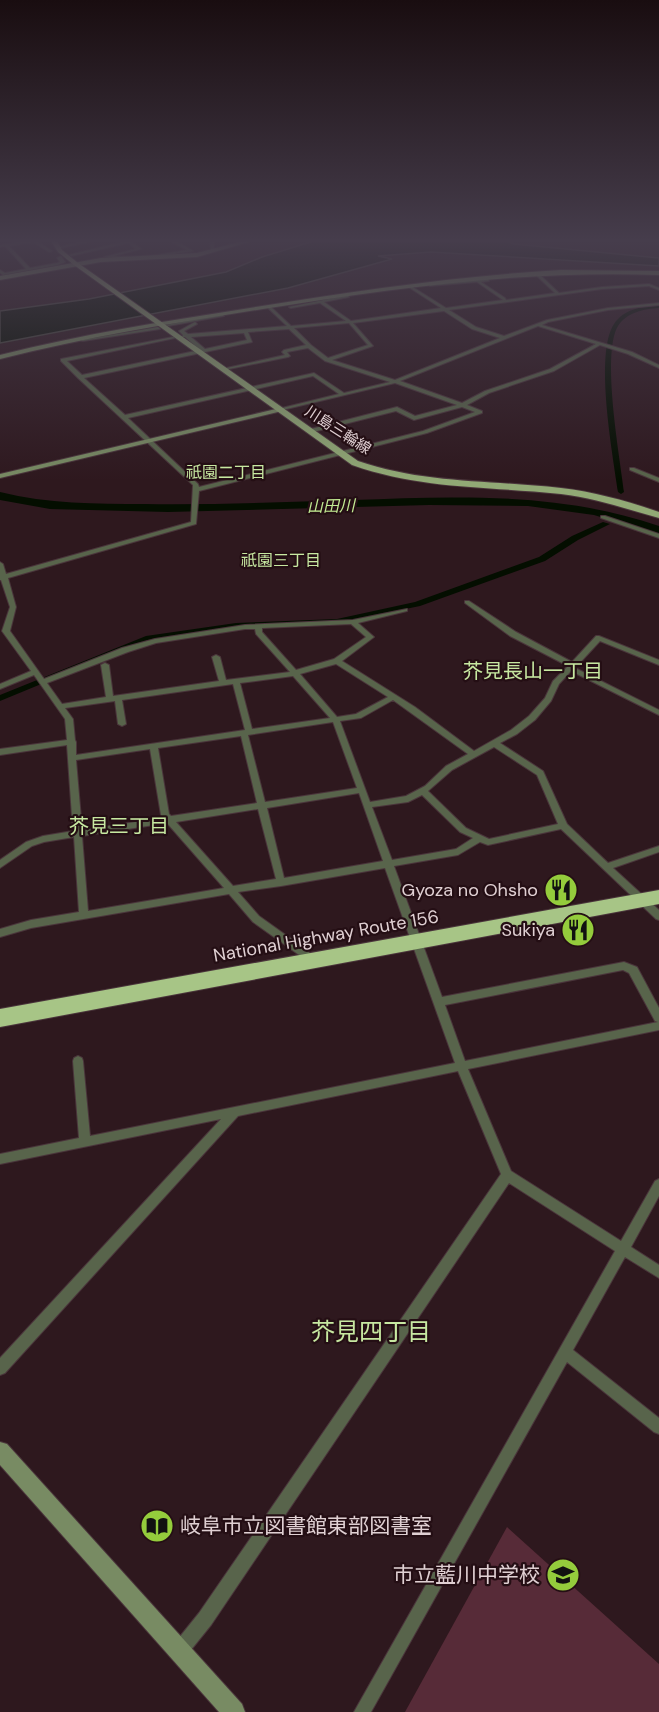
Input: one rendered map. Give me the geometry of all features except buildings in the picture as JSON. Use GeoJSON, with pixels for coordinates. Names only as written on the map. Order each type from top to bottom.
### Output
{"type":"FeatureCollection","features":[{"type":"Feature","properties":{"kind":"highway","name":"National Highway Route 156"},"geometry":{"type":"LineString","coordinates":[[0,1018],[650,898]]}},
{"type":"Feature","properties":{"kind":"main road","name":"川島三輪線"},"geometry":{"type":"LineString","coordinates":[[153,321],[202,352],[340,453],[377,472],[417,482],[561,492],[614,501],[659,514]]}},
{"type":"Feature","properties":{"kind":"main road"},"geometry":{"type":"LineString","coordinates":[[0,357],[43,346],[175,321]]}},
{"type":"Feature","properties":{"kind":"main road"},"geometry":{"type":"LineString","coordinates":[[0,476],[280,410]]}},
{"type":"Feature","properties":{"kind":"main road"},"geometry":{"type":"LineString","coordinates":[[0,1451],[234,1712]]}},
{"type":"Feature","properties":{"kind":"street"},"geometry":{"type":"LineString","coordinates":[[168,326],[192,321]]}},
{"type":"Feature","properties":{"kind":"street"},"geometry":{"type":"LineString","coordinates":[[198,321],[181,331],[202,352]]}},
{"type":"Feature","properties":{"kind":"street"},"geometry":{"type":"LineString","coordinates":[[198,489],[445,426],[480,412],[327,360],[284,321]]}},
{"type":"Feature","properties":{"kind":"street"},"geometry":{"type":"LineString","coordinates":[[185,336],[358,321]]}},
{"type":"Feature","properties":{"kind":"street"},"geometry":{"type":"LineString","coordinates":[[464,321],[474,328],[505,338]]}},
{"type":"Feature","properties":{"kind":"street"},"geometry":{"type":"LineString","coordinates":[[280,410],[394,382],[553,321]]}},
{"type":"Feature","properties":{"kind":"street"},"geometry":{"type":"LineString","coordinates":[[327,360],[371,346],[350,322]]}},
{"type":"Feature","properties":{"kind":"street"},"geometry":{"type":"LineString","coordinates":[[538,325],[640,357],[659,367]]}},
{"type":"Feature","properties":{"kind":"street"},"geometry":{"type":"LineString","coordinates":[[80,377],[250,341],[245,332]]}},
{"type":"Feature","properties":{"kind":"street"},"geometry":{"type":"LineString","coordinates":[[173,338],[63,360],[198,489]]}},
{"type":"Feature","properties":{"kind":"street"},"geometry":{"type":"LineString","coordinates":[[309,431],[397,409],[414,418],[462,405],[487,392],[552,370],[598,345]]}},
{"type":"Feature","properties":{"kind":"street"},"geometry":{"type":"LineString","coordinates":[[224,369],[288,356],[284,352],[309,346]]}},
{"type":"Feature","properties":{"kind":"street"},"geometry":{"type":"LineString","coordinates":[[124,417],[314,375],[342,394]]}},
{"type":"Feature","properties":{"kind":"street"},"geometry":{"type":"LineString","coordinates":[[632,470],[659,480]]}},
{"type":"Feature","properties":{"kind":"street"},"geometry":{"type":"LineString","coordinates":[[1,577],[194,523],[198,489]]}},
{"type":"Feature","properties":{"kind":"street"},"geometry":{"type":"LineString","coordinates":[[603,517],[659,536]]}},
{"type":"Feature","properties":{"kind":"street"},"geometry":{"type":"LineString","coordinates":[[0,564],[1,577],[13,606],[6,631],[69,719],[84,916]]}},
{"type":"Feature","properties":{"kind":"street"},"geometry":{"type":"LineString","coordinates":[[467,602],[513,634],[572,668],[659,713]]}},
{"type":"Feature","properties":{"kind":"street"},"geometry":{"type":"LineString","coordinates":[[44,682],[143,644],[258,627],[353,622],[405,610]]}},
{"type":"Feature","properties":{"kind":"street"},"geometry":{"type":"LineString","coordinates":[[61,706],[295,673],[338,661],[370,637],[353,622]]}},
{"type":"Feature","properties":{"kind":"street"},"geometry":{"type":"LineString","coordinates":[[258,627],[259,632],[335,719],[418,940],[461,1065],[507,1175],[659,1272]]}},
{"type":"Feature","properties":{"kind":"street"},"geometry":{"type":"LineString","coordinates":[[368,805],[408,799],[423,790],[449,768],[494,743],[532,718],[548,699],[556,683],[599,638],[659,663]]}},
{"type":"Feature","properties":{"kind":"street"},"geometry":{"type":"LineString","coordinates":[[216,657],[223,684]]}},
{"type":"Feature","properties":{"kind":"street"},"geometry":{"type":"LineString","coordinates":[[338,661],[394,697],[473,754]]}},
{"type":"Feature","properties":{"kind":"street"},"geometry":{"type":"LineString","coordinates":[[105,665],[122,724]]}},
{"type":"Feature","properties":{"kind":"street"},"geometry":{"type":"LineString","coordinates":[[0,687],[36,671]]}},
{"type":"Feature","properties":{"kind":"street"},"geometry":{"type":"LineString","coordinates":[[236,682],[281,883]]}},
{"type":"Feature","properties":{"kind":"street"},"geometry":{"type":"LineString","coordinates":[[73,758],[358,716],[394,697]]}},
{"type":"Feature","properties":{"kind":"street"},"geometry":{"type":"LineString","coordinates":[[0,752],[72,742]]}},
{"type":"Feature","properties":{"kind":"street"},"geometry":{"type":"LineString","coordinates":[[494,743],[540,773],[563,826],[608,866],[650,898],[659,916]]}},
{"type":"Feature","properties":{"kind":"street"},"geometry":{"type":"LineString","coordinates":[[154,747],[165,815],[169,821],[256,919],[310,960]]}},
{"type":"Feature","properties":{"kind":"street"},"geometry":{"type":"LineString","coordinates":[[0,865],[28,844],[362,790]]}},
{"type":"Feature","properties":{"kind":"street"},"geometry":{"type":"LineString","coordinates":[[423,790],[449,818],[478,839],[496,843],[563,826]]}},
{"type":"Feature","properties":{"kind":"street"},"geometry":{"type":"LineString","coordinates":[[0,933],[31,924],[459,852],[478,839]]}},
{"type":"Feature","properties":{"kind":"street"},"geometry":{"type":"LineString","coordinates":[[608,866],[659,849]]}},
{"type":"Feature","properties":{"kind":"street"},"geometry":{"type":"LineString","coordinates":[[440,1002],[624,966],[633,970],[659,1018]]}},
{"type":"Feature","properties":{"kind":"street"},"geometry":{"type":"LineString","coordinates":[[0,1159],[659,1026]]}},
{"type":"Feature","properties":{"kind":"street"},"geometry":{"type":"LineString","coordinates":[[78,1061],[85,1142]]}},
{"type":"Feature","properties":{"kind":"street"},"geometry":{"type":"LineString","coordinates":[[0,1368],[234,1113]]}},
{"type":"Feature","properties":{"kind":"street"},"geometry":{"type":"LineString","coordinates":[[180,1650],[205,1619],[507,1175]]}},
{"type":"Feature","properties":{"kind":"street"},"geometry":{"type":"LineString","coordinates":[[362,1712],[659,1185]]}},
{"type":"Feature","properties":{"kind":"street"},"geometry":{"type":"LineString","coordinates":[[566,1353],[659,1427]]}},
{"type":"Feature","properties":{"kind":"shaded area"},"geometry":{"type":"Polygon","coordinates":[[[0,321],[116,321],[0,343],[0,321]]]}},
{"type":"Feature","properties":{"kind":"shaded area"},"geometry":{"type":"Polygon","coordinates":[[[507,1527],[659,1664],[659,1712],[405,1712],[507,1527]]]}},
{"type":"Feature","properties":{"kind":"waterway"},"geometry":{"type":"LineString","coordinates":[[620,321],[613,331],[609,345],[608,363],[621,492]]}},
{"type":"Feature","properties":{"kind":"waterway","name":"山田川"},"geometry":{"type":"LineString","coordinates":[[0,496],[50,505],[168,508],[495,501],[594,511],[659,531]]}},
{"type":"Feature","properties":{"kind":"waterway"},"geometry":{"type":"LineString","coordinates":[[0,698],[146,638],[236,625],[337,621],[417,604],[542,559],[575,538],[606,524]]}},
{"type":"Feature","properties":{"kind":"place","name":"Gyoza no Ohsho"},"geometry":{"type":"Point","coordinates":[561,890]}},
{"type":"Feature","properties":{"kind":"place","name":"Sukiya"},"geometry":{"type":"Point","coordinates":[578,930]}},
{"type":"Feature","properties":{"kind":"place","name":"岐阜市立図書館東部図書室"},"geometry":{"type":"Point","coordinates":[157,1526]}},
{"type":"Feature","properties":{"kind":"place","name":"市立藍川中学校"},"geometry":{"type":"Point","coordinates":[563,1575]}},
{"type":"Feature","properties":{"kind":"district","name":"祇園二丁目"},"geometry":{"type":"Point","coordinates":[226,472]}},
{"type":"Feature","properties":{"kind":"district","name":"祇園三丁目"},"geometry":{"type":"Point","coordinates":[281,560]}},
{"type":"Feature","properties":{"kind":"district","name":"芥見長山一丁目"},"geometry":{"type":"Point","coordinates":[533,671]}},
{"type":"Feature","properties":{"kind":"district","name":"芥見三丁目"},"geometry":{"type":"Point","coordinates":[119,826]}},
{"type":"Feature","properties":{"kind":"district","name":"芥見四丁目"},"geometry":{"type":"Point","coordinates":[371,1331]}}]}
